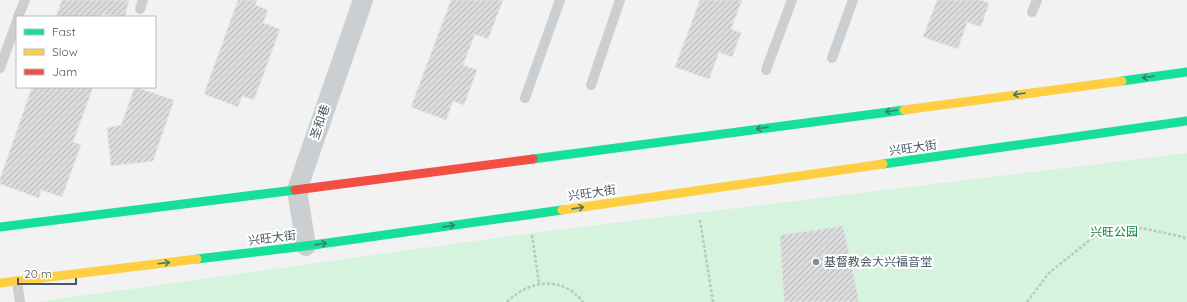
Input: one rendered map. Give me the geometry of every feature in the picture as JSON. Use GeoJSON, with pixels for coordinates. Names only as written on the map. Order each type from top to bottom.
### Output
{"type":"FeatureCollection","features":[{"type":"Feature","properties":{"kind":"main road"},"geometry":{"type":"LineString","coordinates":[[0,227],[297,190],[1187,72]]}},
{"type":"Feature","properties":{"kind":"main road","name":"兴旺大街"},"geometry":{"type":"LineString","coordinates":[[0,283],[306,246],[1187,121]]}},
{"type":"Feature","properties":{"kind":"street","name":"圣和巷"},"geometry":{"type":"LineString","coordinates":[[306,246],[297,190],[363,0]]}},
{"type":"Feature","properties":{"kind":"lane"},"geometry":{"type":"LineString","coordinates":[[18,16],[25,0]]}},
{"type":"Feature","properties":{"kind":"lane"},"geometry":{"type":"LineString","coordinates":[[525,98],[560,0]]}},
{"type":"Feature","properties":{"kind":"lane"},"geometry":{"type":"LineString","coordinates":[[591,85],[620,0]]}},
{"type":"Feature","properties":{"kind":"lane"},"geometry":{"type":"LineString","coordinates":[[766,70],[792,0]]}},
{"type":"Feature","properties":{"kind":"lane"},"geometry":{"type":"LineString","coordinates":[[832,58],[853,0]]}},
{"type":"Feature","properties":{"kind":"lane"},"geometry":{"type":"LineString","coordinates":[[1032,12],[1036,0]]}},
{"type":"Feature","properties":{"kind":"lane"},"geometry":{"type":"LineString","coordinates":[[0,68],[16,24]]}},
{"type":"Feature","properties":{"kind":"lane"},"geometry":{"type":"LineString","coordinates":[[17,281],[20,302]]}},
{"type":"Feature","properties":{"kind":"path"},"geometry":{"type":"LineString","coordinates":[[700,220],[713,302]]}},
{"type":"Feature","properties":{"kind":"path"},"geometry":{"type":"LineString","coordinates":[[1027,302],[1049,273],[1095,236],[1142,228],[1183,237],[1187,240]]}},
{"type":"Feature","properties":{"kind":"path"},"geometry":{"type":"LineString","coordinates":[[532,234],[539,284]]}},
{"type":"Feature","properties":{"kind":"path"},"geometry":{"type":"LineString","coordinates":[[507,302],[517,292],[532,285],[548,283],[565,286],[583,302]]}},
{"type":"Feature","properties":{"kind":"green space","name":"兴旺公园"},"geometry":{"type":"Polygon","coordinates":[[[1187,153],[1187,302],[36,302],[532,233],[1187,153]]]}},
{"type":"Feature","properties":{"kind":"building"},"geometry":{"type":"Polygon","coordinates":[[[62,0],[129,0],[125,16],[102,14],[101,16],[56,16],[62,0]]]}},
{"type":"Feature","properties":{"kind":"building"},"geometry":{"type":"Polygon","coordinates":[[[238,0],[257,0],[255,5],[268,10],[263,23],[280,29],[254,100],[242,96],[238,107],[204,94],[238,0]]]}},
{"type":"Feature","properties":{"kind":"building"},"geometry":{"type":"Polygon","coordinates":[[[451,0],[503,0],[488,39],[475,34],[463,65],[477,70],[464,105],[453,101],[446,120],[411,107],[451,0]]]}},
{"type":"Feature","properties":{"kind":"building"},"geometry":{"type":"Polygon","coordinates":[[[700,0],[742,0],[731,29],[741,33],[732,57],[719,52],[709,79],[675,67],[700,0]]]}},
{"type":"Feature","properties":{"kind":"building"},"geometry":{"type":"Polygon","coordinates":[[[937,0],[981,0],[989,3],[981,27],[967,22],[958,49],[923,37],[937,0]]]}},
{"type":"Feature","properties":{"kind":"building"},"geometry":{"type":"Polygon","coordinates":[[[32,88],[93,88],[73,142],[81,145],[62,197],[41,190],[39,198],[0,184],[0,179],[32,88]]]}},
{"type":"Feature","properties":{"kind":"building"},"geometry":{"type":"Polygon","coordinates":[[[135,88],[174,100],[153,161],[111,166],[107,128],[121,125],[135,88]]]}},
{"type":"Feature","properties":{"kind":"building","name":"基督教会大兴福音堂"},"geometry":{"type":"Polygon","coordinates":[[[843,226],[859,302],[784,302],[780,235],[843,226]]]}},
{"type":"Feature","properties":{"kind":"traffic: fast"},"geometry":{"type":"LineString","coordinates":[[1122,81],[1187,72]]}},
{"type":"Feature","properties":{"kind":"traffic: fast"},"geometry":{"type":"LineString","coordinates":[[533,159],[904,110]]}},
{"type":"Feature","properties":{"kind":"traffic: fast"},"geometry":{"type":"LineString","coordinates":[[883,164],[1187,121]]}},
{"type":"Feature","properties":{"kind":"traffic: fast"},"geometry":{"type":"LineString","coordinates":[[0,227],[295,190]]}},
{"type":"Feature","properties":{"kind":"traffic: fast"},"geometry":{"type":"LineString","coordinates":[[197,259],[306,246],[562,210]]}},
{"type":"Feature","properties":{"kind":"traffic: slow"},"geometry":{"type":"LineString","coordinates":[[904,110],[1122,81]]}},
{"type":"Feature","properties":{"kind":"traffic: slow"},"geometry":{"type":"LineString","coordinates":[[562,210],[883,164]]}},
{"type":"Feature","properties":{"kind":"traffic: slow"},"geometry":{"type":"LineString","coordinates":[[0,283],[197,259]]}},
{"type":"Feature","properties":{"kind":"traffic: jam"},"geometry":{"type":"LineString","coordinates":[[295,190],[533,159]]}},
{"type":"Feature","properties":{"kind":"place","name":"基督教会大兴福音堂"},"geometry":{"type":"Point","coordinates":[816,262]}}]}
